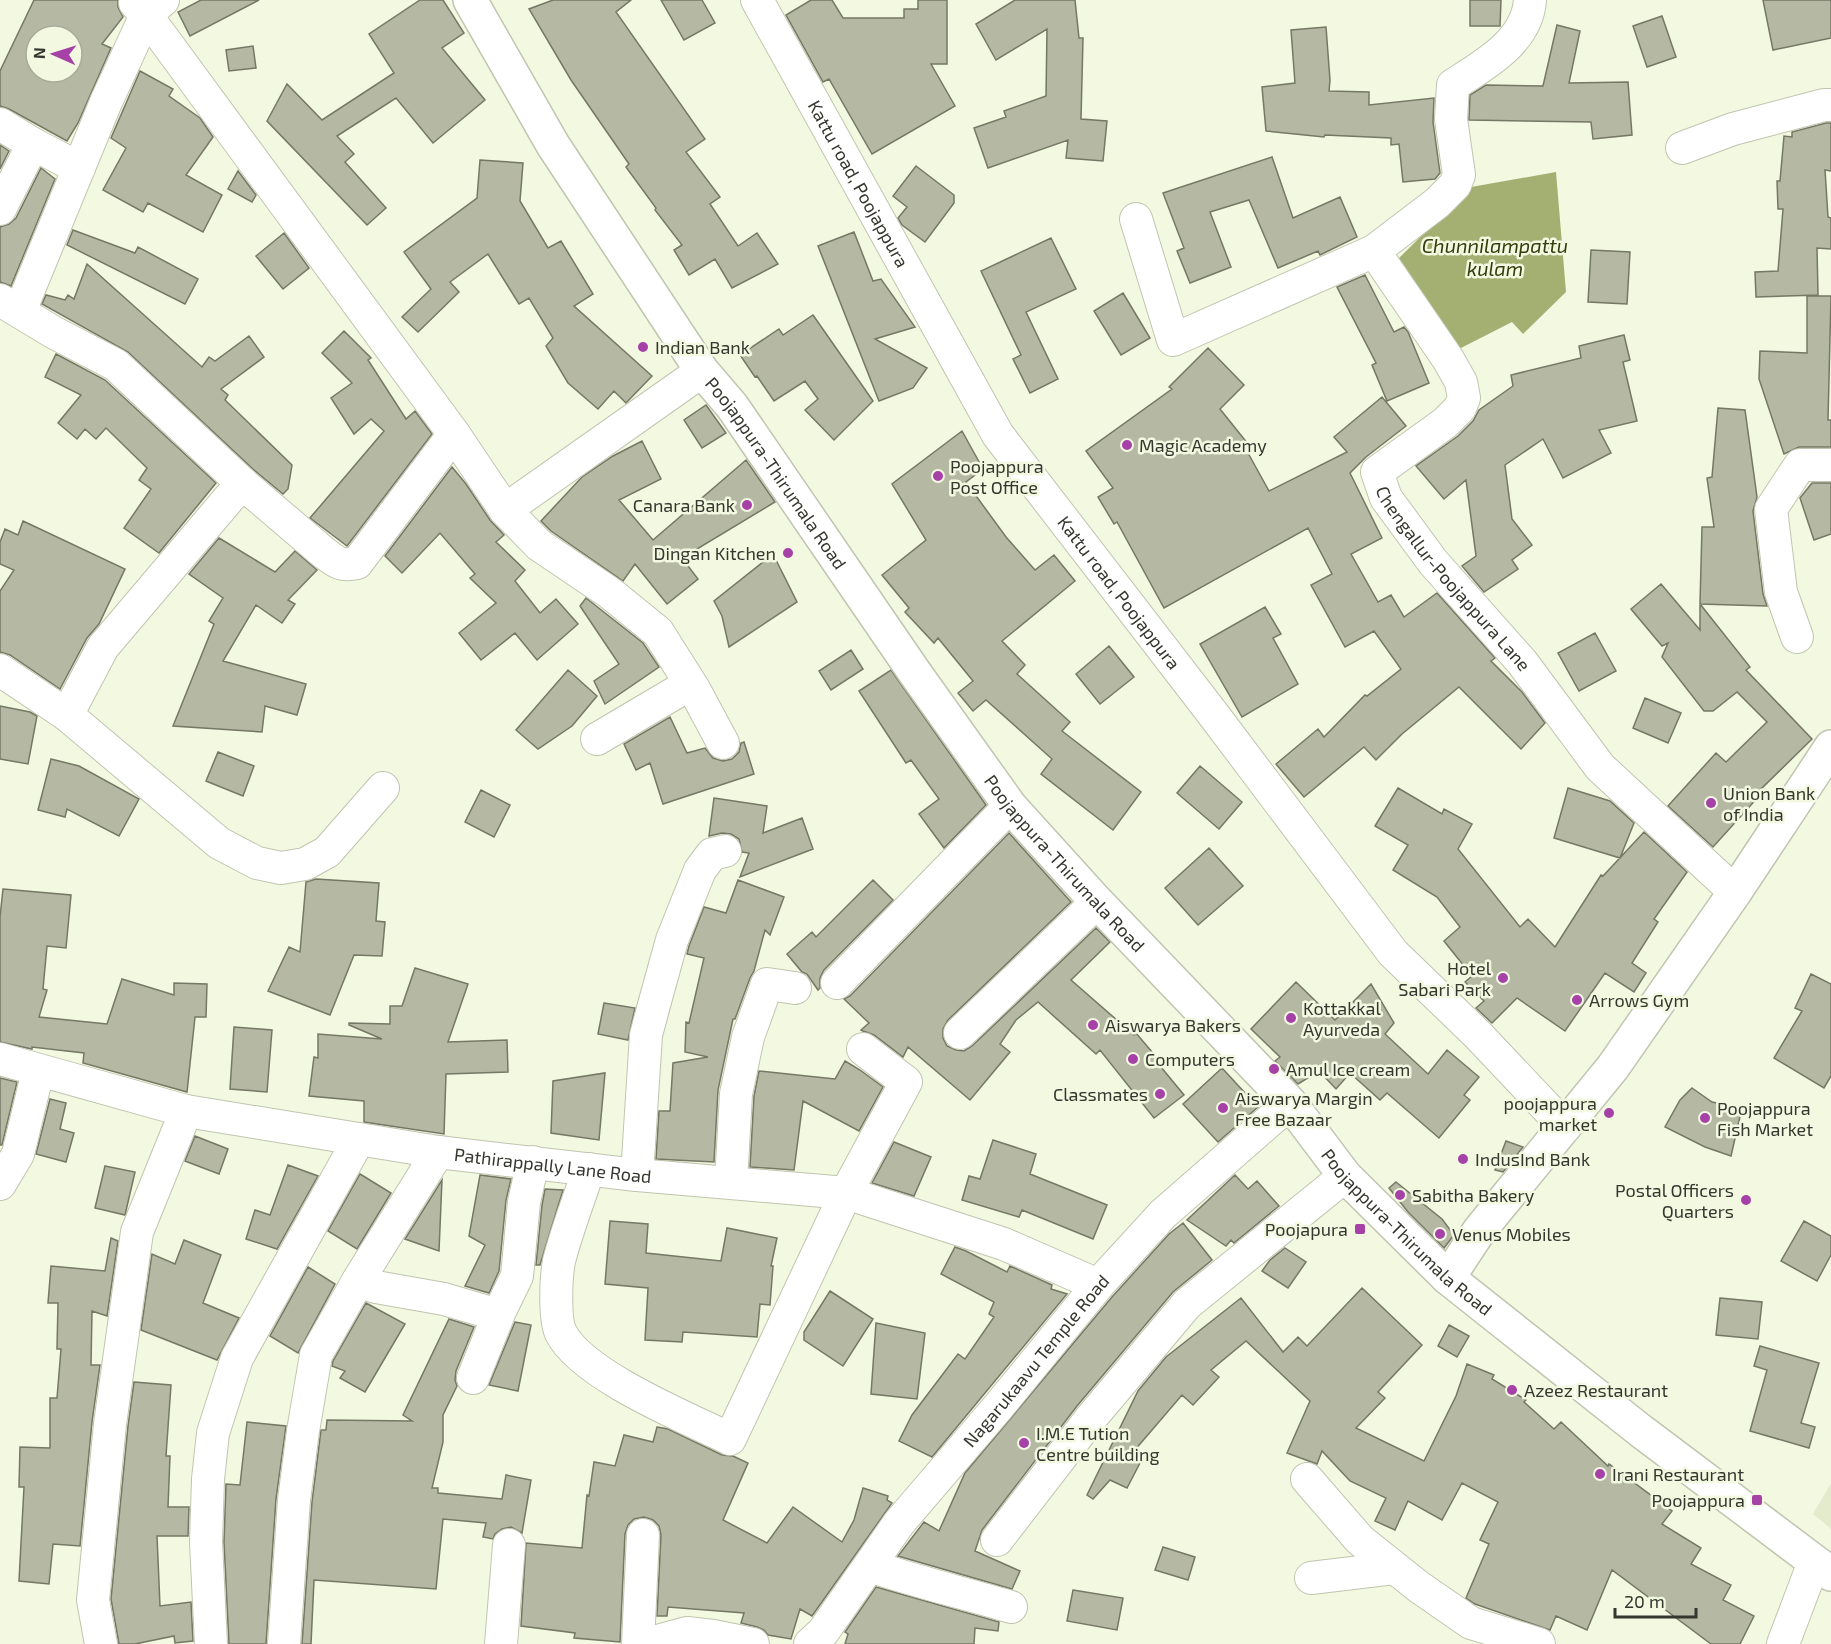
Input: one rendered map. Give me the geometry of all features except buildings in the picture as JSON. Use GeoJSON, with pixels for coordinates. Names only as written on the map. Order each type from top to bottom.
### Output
{"type":"FeatureCollection","features":[{"type":"Feature","properties":{"kind":"main road","name":"Poojappura-Thirumala Road"},"geometry":{"type":"LineString","coordinates":[[470,0],[553,145],[702,371],[732,406],[915,673],[1010,806],[1097,902],[1290,1103],[1346,1176],[1448,1278],[1641,1431],[1823,1568]]}},
{"type":"Feature","properties":{"kind":"main road"},"geometry":{"type":"LineString","coordinates":[[1448,1278],[1479,1231],[1613,1067],[1735,892],[1831,747]]}},
{"type":"Feature","properties":{"kind":"street","name":"Kattu road, Poojappura"},"geometry":{"type":"LineString","coordinates":[[757,0],[998,435],[1393,953],[1478,1035],[1564,1127]]}},
{"type":"Feature","properties":{"kind":"street"},"geometry":{"type":"LineString","coordinates":[[1136,219],[1173,340],[1374,251],[1437,203],[1455,185],[1459,175],[1451,119],[1453,85],[1502,52],[1516,36],[1530,9],[1530,0]]}},
{"type":"Feature","properties":{"kind":"street"},"geometry":{"type":"LineString","coordinates":[[148,5],[79,168],[10,305],[53,332],[116,365],[242,483],[323,552],[336,562],[347,566],[357,562],[454,434]]}},
{"type":"Feature","properties":{"kind":"street"},"geometry":{"type":"LineString","coordinates":[[148,5],[454,434],[505,510],[540,545],[610,593],[658,632],[723,743]]}},
{"type":"Feature","properties":{"kind":"street"},"geometry":{"type":"LineString","coordinates":[[1682,148],[1733,129],[1831,105]]}},
{"type":"Feature","properties":{"kind":"street"},"geometry":{"type":"LineString","coordinates":[[0,124],[79,168]]}},
{"type":"Feature","properties":{"kind":"street"},"geometry":{"type":"LineString","coordinates":[[0,209],[33,144]]}},
{"type":"Feature","properties":{"kind":"street","name":"Chengallur-Poojappura Lane"},"geometry":{"type":"LineString","coordinates":[[1374,251],[1449,359],[1461,382],[1464,398],[1460,408],[1445,423],[1377,472],[1386,498],[1433,562],[1521,662],[1600,767],[1735,892]]}},
{"type":"Feature","properties":{"kind":"street"},"geometry":{"type":"LineString","coordinates":[[505,510],[702,371]]}},
{"type":"Feature","properties":{"kind":"street"},"geometry":{"type":"LineString","coordinates":[[1797,637],[1781,592],[1771,509],[1800,465],[1831,465]]}},
{"type":"Feature","properties":{"kind":"street"},"geometry":{"type":"LineString","coordinates":[[67,716],[103,647],[242,483]]}},
{"type":"Feature","properties":{"kind":"street"},"geometry":{"type":"LineString","coordinates":[[0,670],[67,716],[219,843],[257,863],[281,868],[305,864],[327,852],[383,788]]}},
{"type":"Feature","properties":{"kind":"street"},"geometry":{"type":"LineString","coordinates":[[597,739],[690,684]]}},
{"type":"Feature","properties":{"kind":"street"},"geometry":{"type":"LineString","coordinates":[[837,983],[1010,806]]}},
{"type":"Feature","properties":{"kind":"street"},"geometry":{"type":"LineString","coordinates":[[637,1175],[646,1035],[654,1005],[672,939],[700,870],[712,854],[725,851]]}},
{"type":"Feature","properties":{"kind":"street"},"geometry":{"type":"LineString","coordinates":[[960,1033],[1097,902]]}},
{"type":"Feature","properties":{"kind":"street"},"geometry":{"type":"LineString","coordinates":[[731,1182],[736,1094],[748,1037],[767,984],[795,988]]}},
{"type":"Feature","properties":{"kind":"street"},"geometry":{"type":"LineString","coordinates":[[589,1168],[559,1262],[556,1299],[560,1332],[576,1354],[602,1373],[730,1439],[846,1193],[906,1082],[862,1049]]}},
{"type":"Feature","properties":{"kind":"street","name":"Pathirappally Lane Road"},"geometry":{"type":"LineString","coordinates":[[0,1059],[186,1111],[438,1152],[637,1175],[846,1193],[1004,1244],[1098,1285]]}},
{"type":"Feature","properties":{"kind":"street"},"geometry":{"type":"LineString","coordinates":[[0,1184],[18,1154],[38,1071]]}},
{"type":"Feature","properties":{"kind":"street","name":"Nagarukaavu Temple Road"},"geometry":{"type":"LineString","coordinates":[[810,1644],[824,1632],[899,1523],[1098,1285],[1163,1214],[1290,1103]]}},
{"type":"Feature","properties":{"kind":"street"},"geometry":{"type":"LineString","coordinates":[[101,1644],[93,1600],[110,1424],[137,1232],[186,1111]]}},
{"type":"Feature","properties":{"kind":"street"},"geometry":{"type":"LineString","coordinates":[[210,1644],[206,1542],[208,1479],[213,1433],[237,1359],[359,1139]]}},
{"type":"Feature","properties":{"kind":"street"},"geometry":{"type":"LineString","coordinates":[[284,1644],[294,1500],[316,1355],[358,1281],[438,1152]]}},
{"type":"Feature","properties":{"kind":"street"},"geometry":{"type":"LineString","coordinates":[[472,1378],[517,1276],[524,1202],[533,1162]]}},
{"type":"Feature","properties":{"kind":"street"},"geometry":{"type":"LineString","coordinates":[[997,1540],[1091,1418],[1187,1304],[1346,1176]]}},
{"type":"Feature","properties":{"kind":"street"},"geometry":{"type":"LineString","coordinates":[[358,1281],[376,1287],[444,1299],[498,1315]]}},
{"type":"Feature","properties":{"kind":"street"},"geometry":{"type":"LineString","coordinates":[[1307,1479],[1360,1540],[1394,1568],[1471,1623],[1539,1644]]}},
{"type":"Feature","properties":{"kind":"street"},"geometry":{"type":"LineString","coordinates":[[638,1644],[644,1535]]}},
{"type":"Feature","properties":{"kind":"street"},"geometry":{"type":"LineString","coordinates":[[501,1644],[509,1545]]}},
{"type":"Feature","properties":{"kind":"street"},"geometry":{"type":"LineString","coordinates":[[870,1566],[914,1581],[1011,1606]]}},
{"type":"Feature","properties":{"kind":"street"},"geometry":{"type":"LineString","coordinates":[[1311,1578],[1394,1568]]}},
{"type":"Feature","properties":{"kind":"street"},"geometry":{"type":"LineString","coordinates":[[1784,1644],[1823,1568]]}},
{"type":"Feature","properties":{"kind":"street"},"geometry":{"type":"LineString","coordinates":[[647,1644],[687,1633],[753,1644]]}},
{"type":"Feature","properties":{"kind":"shaded area"},"geometry":{"type":"Polygon","coordinates":[[[1831,1483],[1831,1529],[1813,1514],[1831,1483]]]}},
{"type":"Feature","properties":{"kind":"water","name":"Chunnilampattu kulam"},"geometry":{"type":"Polygon","coordinates":[[[1556,172],[1566,292],[1523,334],[1512,322],[1455,351],[1398,259],[1471,187],[1556,172]]]}},
{"type":"Feature","properties":{"kind":"place","name":"Indian Bank"},"geometry":{"type":"Point","coordinates":[643,347]}},
{"type":"Feature","properties":{"kind":"place","name":"Magic Academy"},"geometry":{"type":"Point","coordinates":[1127,445]}},
{"type":"Feature","properties":{"kind":"place","name":"Poojappura Post Office"},"geometry":{"type":"Point","coordinates":[938,476]}},
{"type":"Feature","properties":{"kind":"place","name":"Canara Bank"},"geometry":{"type":"Point","coordinates":[747,505]}},
{"type":"Feature","properties":{"kind":"place","name":"Dingan Kitchen"},"geometry":{"type":"Point","coordinates":[788,553]}},
{"type":"Feature","properties":{"kind":"place","name":"Union Bank of India"},"geometry":{"type":"Point","coordinates":[1711,803]}},
{"type":"Feature","properties":{"kind":"place","name":"Hotel Sabari Park"},"geometry":{"type":"Point","coordinates":[1503,978]}},
{"type":"Feature","properties":{"kind":"place","name":"Arrows Gym"},"geometry":{"type":"Point","coordinates":[1577,1000]}},
{"type":"Feature","properties":{"kind":"place","name":"Kottakkal Ayurveda"},"geometry":{"type":"Point","coordinates":[1291,1018]}},
{"type":"Feature","properties":{"kind":"place","name":"Aiswarya Bakers"},"geometry":{"type":"Point","coordinates":[1093,1025]}},
{"type":"Feature","properties":{"kind":"place","name":"Computers"},"geometry":{"type":"Point","coordinates":[1133,1059]}},
{"type":"Feature","properties":{"kind":"place","name":"Amul Ice cream"},"geometry":{"type":"Point","coordinates":[1274,1069]}},
{"type":"Feature","properties":{"kind":"place","name":"Classmates"},"geometry":{"type":"Point","coordinates":[1160,1094]}},
{"type":"Feature","properties":{"kind":"place","name":"Aiswarya Margin Free Bazaar"},"geometry":{"type":"Point","coordinates":[1223,1108]}},
{"type":"Feature","properties":{"kind":"place","name":"poojappura market"},"geometry":{"type":"Point","coordinates":[1609,1113]}},
{"type":"Feature","properties":{"kind":"place","name":"Poojappura Fish Market"},"geometry":{"type":"Point","coordinates":[1705,1118]}},
{"type":"Feature","properties":{"kind":"place","name":"IndusInd Bank"},"geometry":{"type":"Point","coordinates":[1463,1159]}},
{"type":"Feature","properties":{"kind":"place","name":"Sabitha Bakery"},"geometry":{"type":"Point","coordinates":[1400,1195]}},
{"type":"Feature","properties":{"kind":"place","name":"Postal Officers Quarters"},"geometry":{"type":"Point","coordinates":[1746,1200]}},
{"type":"Feature","properties":{"kind":"place","name":"Poojapura"},"geometry":{"type":"Point","coordinates":[1360,1229]}},
{"type":"Feature","properties":{"kind":"place","name":"Venus Mobiles"},"geometry":{"type":"Point","coordinates":[1440,1234]}},
{"type":"Feature","properties":{"kind":"place","name":"Azeez Restaurant"},"geometry":{"type":"Point","coordinates":[1512,1390]}},
{"type":"Feature","properties":{"kind":"place","name":"I.M.E Tution Centre building"},"geometry":{"type":"Point","coordinates":[1024,1443]}},
{"type":"Feature","properties":{"kind":"place","name":"Irani Restaurant"},"geometry":{"type":"Point","coordinates":[1600,1474]}},
{"type":"Feature","properties":{"kind":"place","name":"Poojappura"},"geometry":{"type":"Point","coordinates":[1757,1500]}}]}
